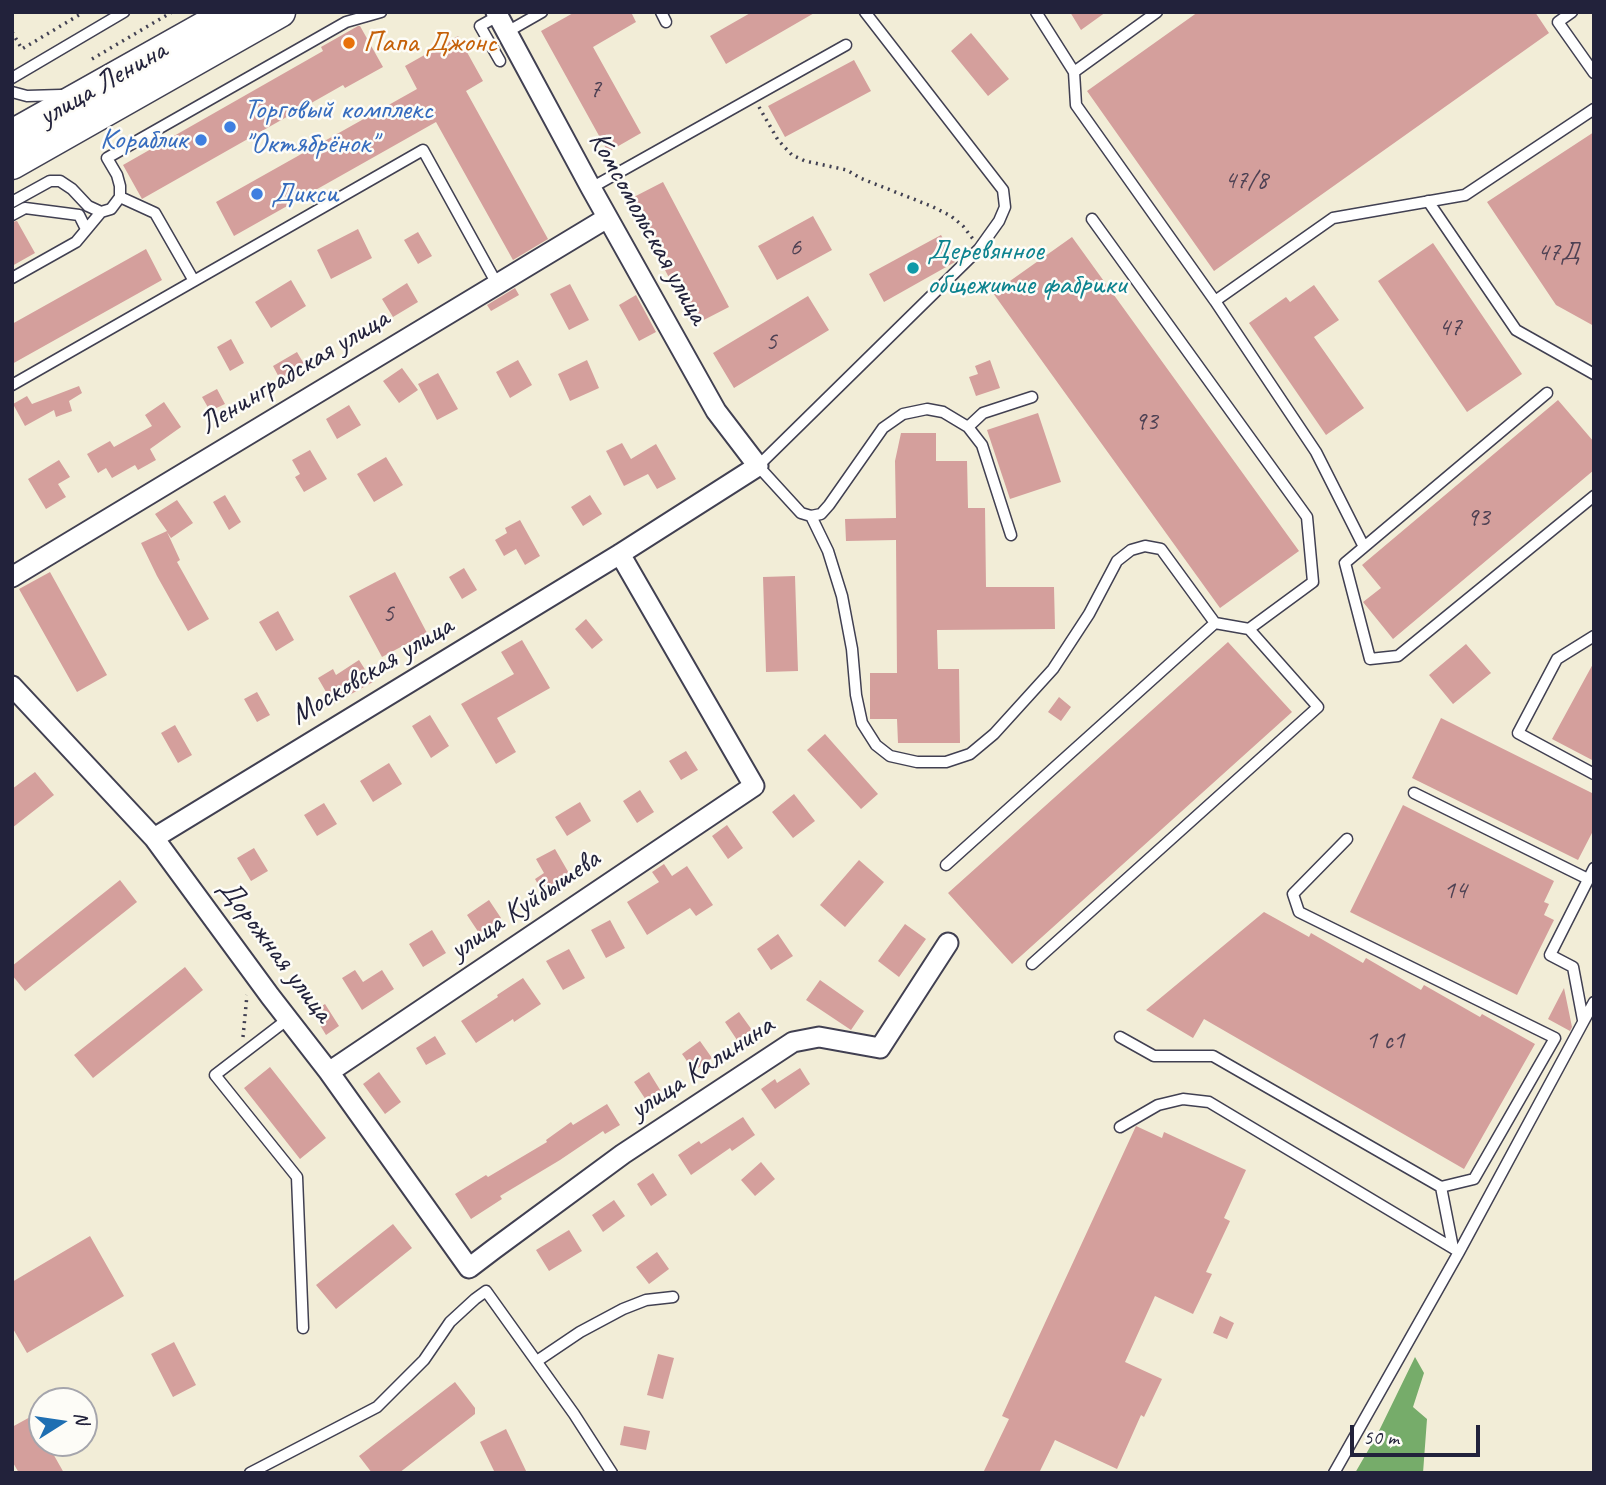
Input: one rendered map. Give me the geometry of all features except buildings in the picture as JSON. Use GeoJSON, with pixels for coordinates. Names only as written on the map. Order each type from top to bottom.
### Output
{"type":"FeatureCollection","features":[{"type":"Feature","properties":{"kind":"main road","name":"улица Ленина"},"geometry":{"type":"LineString","coordinates":[[12,135],[231,12]]}},
{"type":"Feature","properties":{"kind":"main road","name":"улица Ленина"},"geometry":{"type":"LineString","coordinates":[[12,164],[280,12]]}},
{"type":"Feature","properties":{"kind":"street","name":"Комсомольская улица"},"geometry":{"type":"LineString","coordinates":[[500,20],[716,411],[758,466]]}},
{"type":"Feature","properties":{"kind":"street","name":"Ленинградская улица"},"geometry":{"type":"LineString","coordinates":[[12,577],[607,218]]}},
{"type":"Feature","properties":{"kind":"street","name":"Московская улица"},"geometry":{"type":"LineString","coordinates":[[154,838],[620,554],[758,466]]}},
{"type":"Feature","properties":{"kind":"street","name":"улица Куйбышева"},"geometry":{"type":"LineString","coordinates":[[329,1072],[754,786],[620,554]]}},
{"type":"Feature","properties":{"kind":"street","name":"Дорожная улица"},"geometry":{"type":"LineString","coordinates":[[12,686],[154,838],[329,1072],[469,1268]]}},
{"type":"Feature","properties":{"kind":"street","name":"улица Калинина"},"geometry":{"type":"LineString","coordinates":[[469,1268],[623,1154],[793,1042],[819,1037],[880,1048],[948,943]]}},
{"type":"Feature","properties":{"kind":"lane"},"geometry":{"type":"LineString","coordinates":[[12,78],[124,12]]}},
{"type":"Feature","properties":{"kind":"lane"},"geometry":{"type":"LineString","coordinates":[[12,278],[76,242],[101,212],[111,209],[120,197],[120,186],[107,158],[346,22],[381,12]]}},
{"type":"Feature","properties":{"kind":"lane"},"geometry":{"type":"LineString","coordinates":[[500,61],[480,26],[542,12]]}},
{"type":"Feature","properties":{"kind":"lane"},"geometry":{"type":"LineString","coordinates":[[865,12],[1003,190],[1005,207],[999,221],[977,245],[758,466],[801,513],[811,516],[821,514],[883,428],[903,414],[927,409],[943,412],[968,427],[982,445],[1011,535]]}},
{"type":"Feature","properties":{"kind":"lane"},"geometry":{"type":"LineString","coordinates":[[1036,12],[1074,72],[1076,105],[1215,301],[1316,452],[1364,547]]}},
{"type":"Feature","properties":{"kind":"lane"},"geometry":{"type":"LineString","coordinates":[[1074,72],[1157,12]]}},
{"type":"Feature","properties":{"kind":"lane"},"geometry":{"type":"LineString","coordinates":[[1572,12],[1558,22],[1594,73]]}},
{"type":"Feature","properties":{"kind":"lane"},"geometry":{"type":"LineString","coordinates":[[591,188],[846,45]]}},
{"type":"Feature","properties":{"kind":"lane"},"geometry":{"type":"LineString","coordinates":[[12,92],[27,96],[51,96],[92,89]]}},
{"type":"Feature","properties":{"kind":"lane"},"geometry":{"type":"LineString","coordinates":[[1215,301],[1332,218],[1465,195],[1594,109]]}},
{"type":"Feature","properties":{"kind":"lane"},"geometry":{"type":"LineString","coordinates":[[12,385],[423,150],[497,284]]}},
{"type":"Feature","properties":{"kind":"lane"},"geometry":{"type":"LineString","coordinates":[[12,202],[50,181],[61,181],[88,206],[101,212]]}},
{"type":"Feature","properties":{"kind":"lane"},"geometry":{"type":"LineString","coordinates":[[120,197],[155,213],[194,281]]}},
{"type":"Feature","properties":{"kind":"lane"},"geometry":{"type":"LineString","coordinates":[[1428,201],[1516,330],[1594,374]]}},
{"type":"Feature","properties":{"kind":"lane"},"geometry":{"type":"LineString","coordinates":[[12,215],[25,208],[79,215],[86,229]]}},
{"type":"Feature","properties":{"kind":"lane"},"geometry":{"type":"LineString","coordinates":[[1092,219],[1307,517],[1313,582],[1249,629]]}},
{"type":"Feature","properties":{"kind":"lane"},"geometry":{"type":"LineString","coordinates":[[1547,393],[1345,563],[1370,659],[1398,656],[1594,496]]}},
{"type":"Feature","properties":{"kind":"lane"},"geometry":{"type":"LineString","coordinates":[[968,427],[983,413],[1032,397]]}},
{"type":"Feature","properties":{"kind":"lane"},"geometry":{"type":"LineString","coordinates":[[811,516],[828,551],[842,596],[862,723],[876,745],[890,756],[917,762],[946,762],[970,754],[994,734],[1053,669],[1090,614],[1117,561],[1131,550],[1145,546],[1161,549],[1214,624],[1249,629],[1318,707],[1032,964]]}},
{"type":"Feature","properties":{"kind":"lane"},"geometry":{"type":"LineString","coordinates":[[946,865],[1214,624]]}},
{"type":"Feature","properties":{"kind":"lane"},"geometry":{"type":"LineString","coordinates":[[1594,636],[1557,659],[1518,733],[1594,774]]}},
{"type":"Feature","properties":{"kind":"lane"},"geometry":{"type":"LineString","coordinates":[[1414,793],[1588,879]]}},
{"type":"Feature","properties":{"kind":"lane"},"geometry":{"type":"LineString","coordinates":[[1120,1037],[1154,1056],[1213,1056],[1441,1187],[1474,1179],[1555,1038],[1299,912],[1293,894],[1347,839]]}},
{"type":"Feature","properties":{"kind":"lane"},"geometry":{"type":"LineString","coordinates":[[1583,1021],[1573,967],[1550,955],[1594,868]]}},
{"type":"Feature","properties":{"kind":"lane"},"geometry":{"type":"LineString","coordinates":[[1334,1473],[1594,1002]]}},
{"type":"Feature","properties":{"kind":"lane"},"geometry":{"type":"LineString","coordinates":[[288,1019],[215,1075],[297,1177],[303,1328]]}},
{"type":"Feature","properties":{"kind":"lane"},"geometry":{"type":"LineString","coordinates":[[1120,1128],[1158,1105],[1183,1099],[1209,1102],[1456,1250]]}},
{"type":"Feature","properties":{"kind":"lane"},"geometry":{"type":"LineString","coordinates":[[1441,1187],[1456,1250]]}},
{"type":"Feature","properties":{"kind":"lane"},"geometry":{"type":"LineString","coordinates":[[250,1473],[377,1407],[424,1360],[450,1322],[486,1292],[574,1414],[612,1473]]}},
{"type":"Feature","properties":{"kind":"lane"},"geometry":{"type":"LineString","coordinates":[[537,1361],[580,1332],[623,1309],[646,1300],[673,1297]]}},
{"type":"Feature","properties":{"kind":"path"},"geometry":{"type":"LineString","coordinates":[[12,32],[22,49],[84,12]]}},
{"type":"Feature","properties":{"kind":"path"},"geometry":{"type":"LineString","coordinates":[[92,59],[172,12]]}},
{"type":"Feature","properties":{"kind":"path"},"geometry":{"type":"LineString","coordinates":[[753,97],[778,140],[792,155],[805,161],[847,170],[860,178],[931,206],[951,216],[963,226],[977,245]]}},
{"type":"Feature","properties":{"kind":"path"},"geometry":{"type":"LineString","coordinates":[[241,1056],[247,994]]}},
{"type":"Feature","properties":{"kind":"green space"},"geometry":{"type":"Polygon","coordinates":[[[1415,1357],[1424,1373],[1413,1407],[1427,1419],[1423,1473],[1355,1473],[1377,1435],[1415,1357]]]}},
{"type":"Feature","properties":{"kind":"place","name":"Папа Джонс"},"geometry":{"type":"Point","coordinates":[349,43]}},
{"type":"Feature","properties":{"kind":"place","name":"Торговый комплекс \"Октябрёнок\""},"geometry":{"type":"Point","coordinates":[230,127]}},
{"type":"Feature","properties":{"kind":"place","name":"Кораблик"},"geometry":{"type":"Point","coordinates":[201,140]}},
{"type":"Feature","properties":{"kind":"place","name":"Дикси"},"geometry":{"type":"Point","coordinates":[257,194]}},
{"type":"Feature","properties":{"kind":"place","name":"Деревянное общежитие фабрики"},"geometry":{"type":"Point","coordinates":[913,268]}}]}
